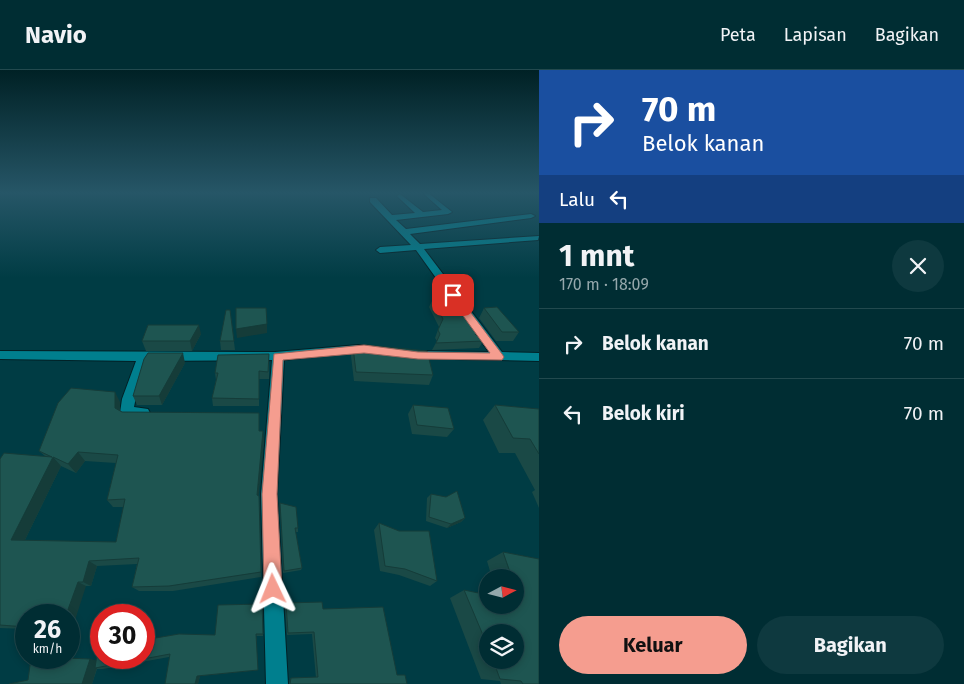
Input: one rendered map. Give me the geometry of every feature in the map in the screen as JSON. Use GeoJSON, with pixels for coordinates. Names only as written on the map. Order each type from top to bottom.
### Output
{"type":"FeatureCollection","features":[{"type":"Feature","properties":{"kind":"street"},"geometry":{"type":"LineString","coordinates":[[393,221],[419,248],[499,357]]}},
{"type":"Feature","properties":{"kind":"street"},"geometry":{"type":"LineString","coordinates":[[404,232],[495,221]]}},
{"type":"Feature","properties":{"kind":"street"},"geometry":{"type":"LineString","coordinates":[[380,250],[538,238]]}},
{"type":"Feature","properties":{"kind":"street"},"geometry":{"type":"LineString","coordinates":[[0,354],[144,357],[278,356],[356,349],[381,352]]}},
{"type":"Feature","properties":{"kind":"street"},"geometry":{"type":"LineString","coordinates":[[397,354],[539,358]]}},
{"type":"Feature","properties":{"kind":"street"},"geometry":{"type":"LineString","coordinates":[[277,684],[269,494],[269,414],[278,356]]}},
{"type":"Feature","properties":{"kind":"street"},"geometry":{"type":"LineString","coordinates":[[144,357],[130,396],[127,413],[157,413]]}},
{"type":"Feature","properties":{"kind":"building"},"geometry":{"type":"Polygon","coordinates":[[[433,299],[462,305],[483,334],[475,334],[483,341],[436,343],[440,334],[438,330],[443,319],[433,299]]]}},
{"type":"Feature","properties":{"kind":"building"},"geometry":{"type":"Polygon","coordinates":[[[497,307],[519,332],[502,332],[484,308],[497,307]]]}},
{"type":"Feature","properties":{"kind":"building"},"geometry":{"type":"Polygon","coordinates":[[[236,308],[266,308],[267,324],[236,329],[236,308]]]}},
{"type":"Feature","properties":{"kind":"building"},"geometry":{"type":"Polygon","coordinates":[[[226,310],[230,310],[234,341],[220,341],[226,310]]]}},
{"type":"Feature","properties":{"kind":"building"},"geometry":{"type":"Polygon","coordinates":[[[148,325],[199,325],[190,341],[142,341],[148,325]]]}},
{"type":"Feature","properties":{"kind":"building"},"geometry":{"type":"Polygon","coordinates":[[[367,345],[427,351],[433,375],[356,372],[353,347],[367,345]]]}},
{"type":"Feature","properties":{"kind":"building"},"geometry":{"type":"Polygon","coordinates":[[[148,353],[183,353],[159,396],[133,396],[144,359],[148,353]]]}},
{"type":"Feature","properties":{"kind":"building"},"geometry":{"type":"Polygon","coordinates":[[[269,354],[268,372],[259,371],[259,399],[212,398],[218,373],[215,373],[218,355],[269,354]]]}},
{"type":"Feature","properties":{"kind":"building"},"geometry":{"type":"Polygon","coordinates":[[[71,388],[115,392],[115,408],[122,412],[259,413],[259,431],[263,431],[257,495],[259,496],[261,572],[169,586],[132,587],[139,558],[89,561],[83,582],[78,582],[70,604],[15,604],[15,626],[0,625],[0,459],[4,453],[52,457],[39,451],[58,403],[71,388]],[[78,452],[68,464],[53,457],[11,540],[116,542],[125,499],[107,500],[118,455],[78,452]]]}},
{"type":"Feature","properties":{"kind":"building"},"geometry":{"type":"Polygon","coordinates":[[[413,405],[448,408],[454,429],[417,425],[413,405]]]}},
{"type":"Feature","properties":{"kind":"building"},"geometry":{"type":"Polygon","coordinates":[[[495,405],[539,409],[539,454],[530,439],[513,438],[495,405]]]}},
{"type":"Feature","properties":{"kind":"building"},"geometry":{"type":"Polygon","coordinates":[[[457,491],[465,518],[451,524],[429,517],[431,494],[446,497],[457,491]]]}},
{"type":"Feature","properties":{"kind":"building"},"geometry":{"type":"Polygon","coordinates":[[[280,503],[296,507],[298,528],[295,528],[302,568],[284,571],[280,503]]]}},
{"type":"Feature","properties":{"kind":"building"},"geometry":{"type":"Polygon","coordinates":[[[379,523],[399,531],[429,531],[437,581],[405,569],[385,566],[379,523]]]}},
{"type":"Feature","properties":{"kind":"building"},"geometry":{"type":"Polygon","coordinates":[[[503,552],[539,559],[539,684],[523,684],[521,681],[500,679],[496,669],[524,669],[524,624],[479,624],[479,626],[464,590],[479,593],[479,614],[524,614],[524,569],[509,569],[503,552]]]}},
{"type":"Feature","properties":{"kind":"building"},"geometry":{"type":"Polygon","coordinates":[[[322,602],[323,609],[383,607],[397,675],[405,675],[407,684],[290,684],[291,678],[318,677],[314,632],[288,633],[286,603],[322,602]]]}},
{"type":"Feature","properties":{"kind":"building"},"geometry":{"type":"Polygon","coordinates":[[[262,604],[263,634],[256,634],[258,670],[197,676],[195,684],[165,684],[170,654],[155,657],[155,638],[179,634],[215,635],[218,605],[262,604]]]}},
{"type":"Feature","properties":{"kind":"building"},"geometry":{"type":"Polygon","coordinates":[[[80,659],[90,659],[82,684],[9,684],[28,680],[30,669],[80,669],[80,659]]]}},
{"type":"Feature","properties":{"kind":"route"},"geometry":{"type":"LineString","coordinates":[[273,589],[269,494],[278,356],[364,349],[418,356],[499,357],[453,295]]}}]}
